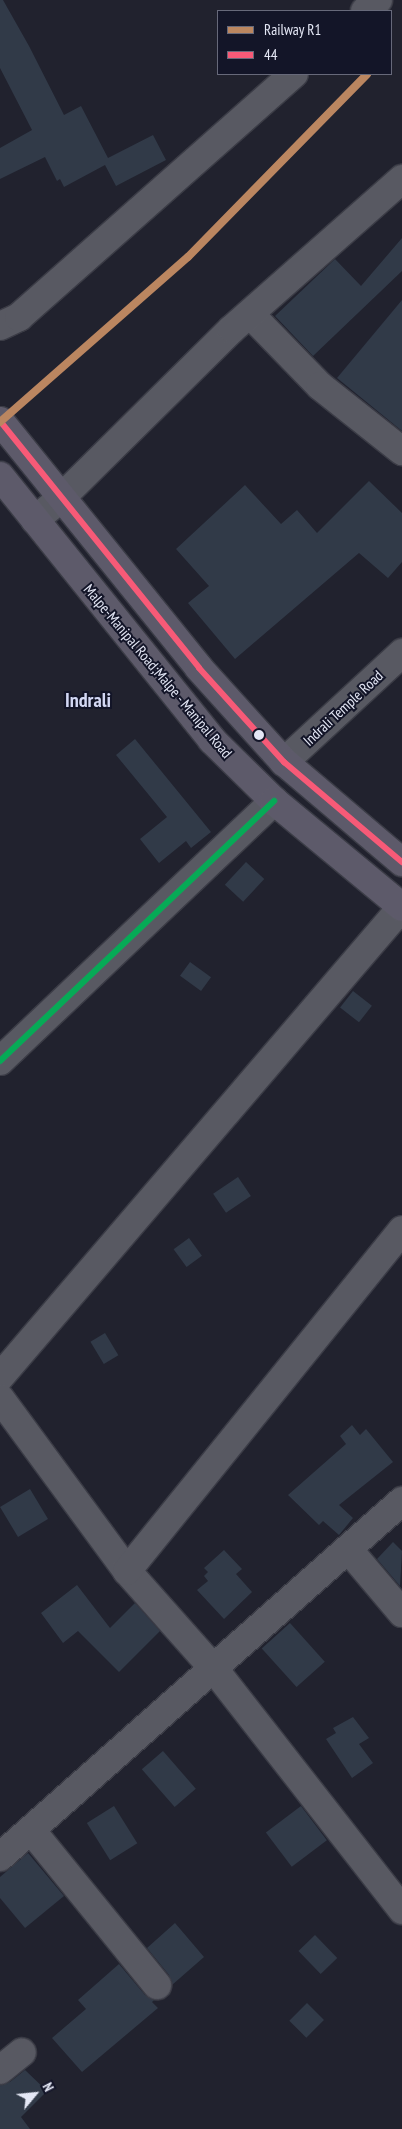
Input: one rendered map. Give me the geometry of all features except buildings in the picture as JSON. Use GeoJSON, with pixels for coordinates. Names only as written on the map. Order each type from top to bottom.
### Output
{"type":"FeatureCollection","features":[{"type":"Feature","properties":{"kind":"highway"},"geometry":{"type":"LineString","coordinates":[[0,421],[199,668],[284,762],[402,862]]}},
{"type":"Feature","properties":{"kind":"highway","name":"Malpe-Manipal Road;Malpe - Manipal Road"},"geometry":{"type":"LineString","coordinates":[[0,476],[212,740],[274,801],[402,907]]}},
{"type":"Feature","properties":{"kind":"street"},"geometry":{"type":"LineString","coordinates":[[367,10],[378,0]]}},
{"type":"Feature","properties":{"kind":"street"},"geometry":{"type":"LineString","coordinates":[[0,326],[19,317],[293,75]]}},
{"type":"Feature","properties":{"kind":"street"},"geometry":{"type":"LineString","coordinates":[[35,520],[61,498],[250,314],[402,179]]}},
{"type":"Feature","properties":{"kind":"street"},"geometry":{"type":"LineString","coordinates":[[250,314],[320,386],[402,451]]}},
{"type":"Feature","properties":{"kind":"street","name":"Indrali Temple Road"},"geometry":{"type":"LineString","coordinates":[[284,762],[402,654]]}},
{"type":"Feature","properties":{"kind":"street"},"geometry":{"type":"LineString","coordinates":[[0,1061],[274,801]]}},
{"type":"Feature","properties":{"kind":"street"},"geometry":{"type":"LineString","coordinates":[[0,1377],[402,907]]}},
{"type":"Feature","properties":{"kind":"street"},"geometry":{"type":"LineString","coordinates":[[127,1571],[402,1230]]}},
{"type":"Feature","properties":{"kind":"street"},"geometry":{"type":"LineString","coordinates":[[0,1398],[127,1571],[214,1669],[402,1910]]}},
{"type":"Feature","properties":{"kind":"street"},"geometry":{"type":"LineString","coordinates":[[0,1857],[402,1501]]}},
{"type":"Feature","properties":{"kind":"street"},"geometry":{"type":"LineString","coordinates":[[348,1549],[402,1613]]}},
{"type":"Feature","properties":{"kind":"street"},"geometry":{"type":"LineString","coordinates":[[31,1830],[157,1985]]}},
{"type":"Feature","properties":{"kind":"street"},"geometry":{"type":"LineString","coordinates":[[0,2070],[22,2052]]}},
{"type":"Feature","properties":{"kind":"rail line","name":"R1"},"geometry":{"type":"LineString","coordinates":[[0,422],[188,257],[366,75]]}},
{"type":"Feature","properties":{"kind":"transit line","name":"44"},"geometry":{"type":"LineString","coordinates":[[0,421],[199,668],[284,762],[402,862]]}},
{"type":"Feature","properties":{"kind":"transit line"},"geometry":{"type":"LineString","coordinates":[[0,1061],[274,801]]}},
{"type":"Feature","properties":{"kind":"district","name":"Indrali"},"geometry":{"type":"Point","coordinates":[88,700]}}]}
